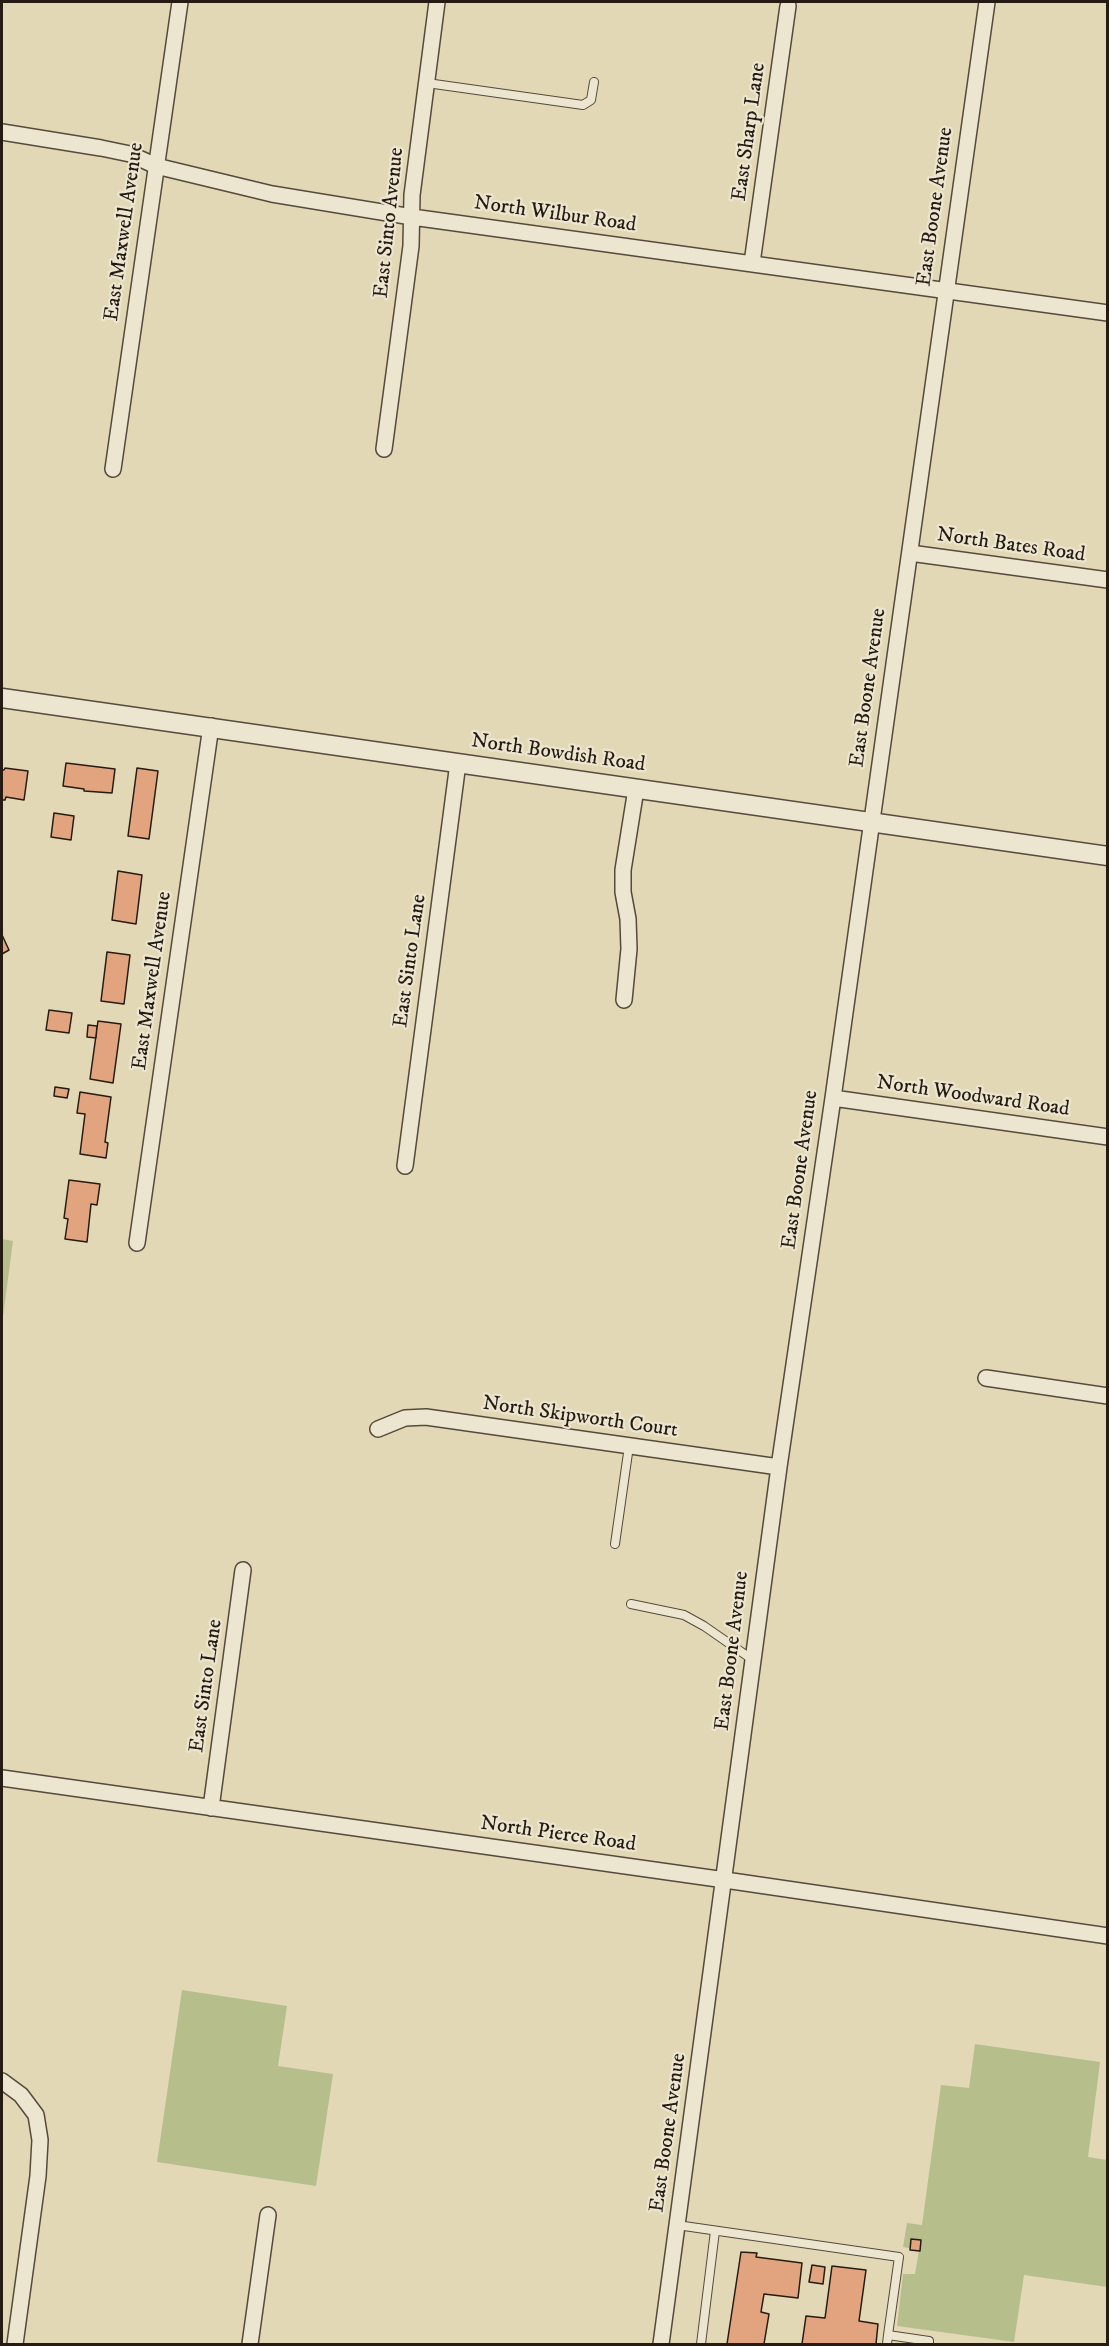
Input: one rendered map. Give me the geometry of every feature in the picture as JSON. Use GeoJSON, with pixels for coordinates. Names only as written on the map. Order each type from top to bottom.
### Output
{"type":"FeatureCollection","features":[{"type":"Feature","properties":{"kind":"street","name":"East Maxwell Avenue"},"geometry":{"type":"LineString","coordinates":[[113,469],[180,2]]}},
{"type":"Feature","properties":{"kind":"street","name":"East Sinto Avenue"},"geometry":{"type":"LineString","coordinates":[[384,449],[411,246],[412,195],[437,2]]}},
{"type":"Feature","properties":{"kind":"street","name":"East Boone Avenue"},"geometry":{"type":"LineString","coordinates":[[661,2344],[725,1880],[778,1467],[833,1098],[987,2]]}},
{"type":"Feature","properties":{"kind":"street","name":"East Sharp Lane"},"geometry":{"type":"LineString","coordinates":[[752,263],[789,6]]}},
{"type":"Feature","properties":{"kind":"street","name":"North Wilbur Road"},"geometry":{"type":"LineString","coordinates":[[2,132],[101,147],[130,154],[156,166],[272,194],[412,217],[1107,313]]}},
{"type":"Feature","properties":{"kind":"street","name":"North Bates Road"},"geometry":{"type":"LineString","coordinates":[[910,553],[1107,580]]}},
{"type":"Feature","properties":{"kind":"street","name":"North Bowdish Road"},"geometry":{"type":"LineString","coordinates":[[2,698],[211,726],[1107,856]]}},
{"type":"Feature","properties":{"kind":"street","name":"East Maxwell Avenue"},"geometry":{"type":"LineString","coordinates":[[137,1243],[211,726]]}},
{"type":"Feature","properties":{"kind":"street","name":"East Sinto Lane"},"geometry":{"type":"LineString","coordinates":[[405,1166],[458,763]]}},
{"type":"Feature","properties":{"kind":"street"},"geometry":{"type":"LineString","coordinates":[[624,1000],[629,948],[623,870],[636,789]]}},
{"type":"Feature","properties":{"kind":"street","name":"North Woodward Road"},"geometry":{"type":"LineString","coordinates":[[833,1098],[1107,1137]]}},
{"type":"Feature","properties":{"kind":"street"},"geometry":{"type":"LineString","coordinates":[[986,1378],[1107,1396]]}},
{"type":"Feature","properties":{"kind":"street","name":"North Skipworth Court"},"geometry":{"type":"LineString","coordinates":[[378,1429],[405,1418],[426,1417],[778,1467]]}},
{"type":"Feature","properties":{"kind":"street","name":"East Sinto Lane"},"geometry":{"type":"LineString","coordinates":[[211,1808],[243,1570]]}},
{"type":"Feature","properties":{"kind":"street","name":"North Pierce Road"},"geometry":{"type":"LineString","coordinates":[[2,1778],[1107,1936]]}},
{"type":"Feature","properties":{"kind":"street"},"geometry":{"type":"LineString","coordinates":[[2,2081],[21,2095],[36,2115],[40,2139],[38,2176],[15,2344]]}},
{"type":"Feature","properties":{"kind":"street"},"geometry":{"type":"LineString","coordinates":[[250,2344],[268,2215]]}},
{"type":"Feature","properties":{"kind":"lane"},"geometry":{"type":"LineString","coordinates":[[427,83],[583,105],[591,100],[594,82]]}},
{"type":"Feature","properties":{"kind":"lane"},"geometry":{"type":"LineString","coordinates":[[615,1544],[629,1446]]}},
{"type":"Feature","properties":{"kind":"lane"},"geometry":{"type":"LineString","coordinates":[[631,1604],[684,1615],[705,1626],[753,1660]]}},
{"type":"Feature","properties":{"kind":"lane"},"geometry":{"type":"LineString","coordinates":[[677,2225],[899,2257],[887,2344]]}},
{"type":"Feature","properties":{"kind":"lane"},"geometry":{"type":"LineString","coordinates":[[701,2344],[716,2231]]}},
{"type":"Feature","properties":{"kind":"lane"},"geometry":{"type":"LineString","coordinates":[[888,2335],[929,2341],[929,2344]]}},
{"type":"Feature","properties":{"kind":"green space"},"geometry":{"type":"Polygon","coordinates":[[[2,1239],[13,1241],[2,1324],[2,1239]]]}},
{"type":"Feature","properties":{"kind":"green space"},"geometry":{"type":"Polygon","coordinates":[[[182,1990],[287,2006],[278,2066],[333,2074],[316,2186],[157,2162],[182,1990]]]}},
{"type":"Feature","properties":{"kind":"green space"},"geometry":{"type":"Polygon","coordinates":[[[975,2044],[1100,2062],[1088,2157],[1107,2160],[1107,2287],[1024,2275],[1014,2342],[897,2326],[903,2274],[915,2274],[919,2250],[903,2247],[907,2223],[922,2225],[941,2085],[969,2088],[975,2044]]]}},
{"type":"Feature","properties":{"kind":"building"},"geometry":{"type":"Polygon","coordinates":[[[66,763],[115,769],[112,793],[84,791],[84,789],[63,786],[66,763]]]}},
{"type":"Feature","properties":{"kind":"building"},"geometry":{"type":"Polygon","coordinates":[[[5,768],[28,771],[24,800],[6,797],[2,800],[2,770],[5,768]]]}},
{"type":"Feature","properties":{"kind":"building"},"geometry":{"type":"Polygon","coordinates":[[[137,768],[158,771],[149,839],[128,836],[137,768]]]}},
{"type":"Feature","properties":{"kind":"building"},"geometry":{"type":"Polygon","coordinates":[[[54,813],[74,816],[71,840],[51,837],[54,813]]]}},
{"type":"Feature","properties":{"kind":"building"},"geometry":{"type":"Polygon","coordinates":[[[118,871],[142,875],[136,924],[112,920],[118,871]]]}},
{"type":"Feature","properties":{"kind":"building"},"geometry":{"type":"Polygon","coordinates":[[[2,935],[9,950],[2,954],[2,935]]]}},
{"type":"Feature","properties":{"kind":"building"},"geometry":{"type":"Polygon","coordinates":[[[107,952],[130,955],[124,1004],[101,1001],[107,952]]]}},
{"type":"Feature","properties":{"kind":"building"},"geometry":{"type":"Polygon","coordinates":[[[49,1010],[72,1013],[69,1033],[46,1030],[49,1010]]]}},
{"type":"Feature","properties":{"kind":"building"},"geometry":{"type":"Polygon","coordinates":[[[98,1021],[121,1024],[113,1083],[90,1079],[98,1021]]]}},
{"type":"Feature","properties":{"kind":"building"},"geometry":{"type":"Polygon","coordinates":[[[88,1025],[97,1026],[96,1038],[87,1037],[88,1025]]]}},
{"type":"Feature","properties":{"kind":"building"},"geometry":{"type":"Polygon","coordinates":[[[55,1087],[69,1089],[67,1098],[54,1096],[55,1087]]]}},
{"type":"Feature","properties":{"kind":"building"},"geometry":{"type":"Polygon","coordinates":[[[80,1092],[111,1097],[105,1142],[108,1143],[106,1158],[80,1154],[85,1114],[77,1113],[80,1092]]]}},
{"type":"Feature","properties":{"kind":"building"},"geometry":{"type":"Polygon","coordinates":[[[69,1180],[100,1184],[97,1205],[91,1204],[87,1242],[65,1239],[68,1219],[64,1218],[69,1180]]]}},
{"type":"Feature","properties":{"kind":"building"},"geometry":{"type":"Polygon","coordinates":[[[911,2239],[921,2240],[920,2251],[910,2250],[911,2239]]]}},
{"type":"Feature","properties":{"kind":"building"},"geometry":{"type":"Polygon","coordinates":[[[741,2252],[757,2253],[756,2257],[802,2263],[798,2298],[764,2294],[761,2312],[769,2314],[764,2344],[727,2344],[741,2252]]]}},
{"type":"Feature","properties":{"kind":"building"},"geometry":{"type":"Polygon","coordinates":[[[812,2265],[825,2267],[823,2284],[809,2282],[812,2265]]]}},
{"type":"Feature","properties":{"kind":"building"},"geometry":{"type":"Polygon","coordinates":[[[832,2266],[866,2270],[859,2321],[878,2324],[876,2344],[802,2344],[806,2316],[825,2318],[832,2266]]]}}]}
